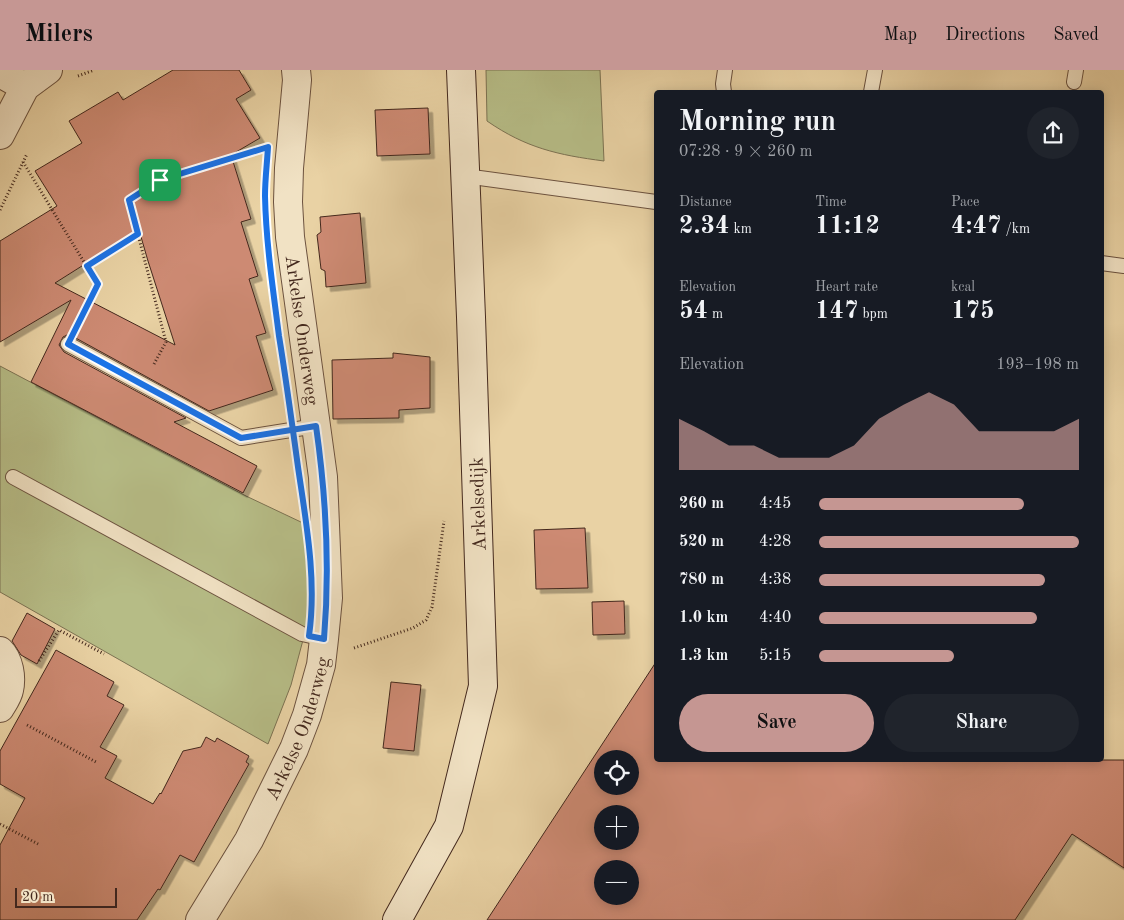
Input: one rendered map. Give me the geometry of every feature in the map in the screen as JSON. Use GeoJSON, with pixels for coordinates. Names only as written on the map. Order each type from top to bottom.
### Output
{"type":"FeatureCollection","features":[{"type":"Feature","properties":{"kind":"street","name":"Arkelse Onderweg"},"geometry":{"type":"LineString","coordinates":[[200,920],[249,840],[294,749],[310,707],[321,665],[336,644],[328,598],[323,477],[290,237],[288,185],[296,70]]}},
{"type":"Feature","properties":{"kind":"street","name":"Arkelsedijk"},"geometry":{"type":"LineString","coordinates":[[397,920],[449,826],[484,686],[461,70]]}},
{"type":"Feature","properties":{"kind":"street"},"geometry":{"type":"LineString","coordinates":[[0,73],[25,87]]}},
{"type":"Feature","properties":{"kind":"street"},"geometry":{"type":"LineString","coordinates":[[0,135],[25,87],[60,74]]}},
{"type":"Feature","properties":{"kind":"street"},"geometry":{"type":"LineString","coordinates":[[0,651],[4,655],[10,678],[9,691],[0,708]]}},
{"type":"Feature","properties":{"kind":"lane"},"geometry":{"type":"LineString","coordinates":[[724,90],[725,70]]}},
{"type":"Feature","properties":{"kind":"lane"},"geometry":{"type":"LineString","coordinates":[[871,90],[875,70]]}},
{"type":"Feature","properties":{"kind":"lane"},"geometry":{"type":"LineString","coordinates":[[465,176],[654,202]]}},
{"type":"Feature","properties":{"kind":"lane"},"geometry":{"type":"LineString","coordinates":[[1104,263],[1124,266]]}},
{"type":"Feature","properties":{"kind":"lane"},"geometry":{"type":"LineString","coordinates":[[68,344],[241,438],[316,426]]}},
{"type":"Feature","properties":{"kind":"lane"},"geometry":{"type":"LineString","coordinates":[[13,477],[302,634],[336,644]]}},
{"type":"Feature","properties":{"kind":"path"},"geometry":{"type":"LineString","coordinates":[[60,74],[94,70]]}},
{"type":"Feature","properties":{"kind":"path"},"geometry":{"type":"LineString","coordinates":[[0,210],[30,147]]}},
{"type":"Feature","properties":{"kind":"path"},"geometry":{"type":"LineString","coordinates":[[143,385],[166,342],[129,200],[160,180],[259,150]]}},
{"type":"Feature","properties":{"kind":"path"},"geometry":{"type":"LineString","coordinates":[[23,162],[98,284],[68,344]]}},
{"type":"Feature","properties":{"kind":"path"},"geometry":{"type":"LineString","coordinates":[[87,266],[138,234]]}},
{"type":"Feature","properties":{"kind":"path"},"geometry":{"type":"LineString","coordinates":[[336,644],[413,628],[426,620],[432,607],[444,521]]}},
{"type":"Feature","properties":{"kind":"path"},"geometry":{"type":"LineString","coordinates":[[10,678],[34,670],[59,630],[104,654]]}},
{"type":"Feature","properties":{"kind":"path"},"geometry":{"type":"LineString","coordinates":[[26,725],[96,762]]}},
{"type":"Feature","properties":{"kind":"path"},"geometry":{"type":"LineString","coordinates":[[0,824],[40,845]]}},
{"type":"Feature","properties":{"kind":"green space"},"geometry":{"type":"Polygon","coordinates":[[[486,70],[600,70],[604,161],[543,149],[515,138],[487,121],[486,70]]]}},
{"type":"Feature","properties":{"kind":"green space"},"geometry":{"type":"Polygon","coordinates":[[[0,366],[246,496],[303,523],[308,580],[307,625],[291,685],[268,744],[0,592],[0,366]]]}},
{"type":"Feature","properties":{"kind":"building"},"geometry":{"type":"Polygon","coordinates":[[[173,70],[239,70],[251,90],[236,99],[260,138],[231,155],[251,219],[241,222],[258,276],[249,279],[266,333],[256,336],[273,390],[209,411],[72,336],[67,335],[63,337],[59,345],[64,352],[186,418],[174,422],[257,466],[243,493],[31,382],[71,300],[0,342],[0,241],[57,206],[35,171],[82,143],[69,121],[118,92],[123,100],[173,70]],[[139,230],[55,283],[175,345],[139,230]]]}},
{"type":"Feature","properties":{"kind":"building"},"geometry":{"type":"Polygon","coordinates":[[[428,108],[430,154],[377,156],[375,110],[428,108]]]}},
{"type":"Feature","properties":{"kind":"building"},"geometry":{"type":"Polygon","coordinates":[[[360,213],[366,283],[326,287],[325,271],[321,269],[317,235],[321,232],[320,217],[360,213]]]}},
{"type":"Feature","properties":{"kind":"building"},"geometry":{"type":"Polygon","coordinates":[[[393,353],[430,357],[430,408],[399,410],[399,418],[333,419],[332,360],[393,358],[393,353]]]}},
{"type":"Feature","properties":{"kind":"building"},"geometry":{"type":"Polygon","coordinates":[[[585,528],[588,588],[536,589],[534,530],[585,528]]]}},
{"type":"Feature","properties":{"kind":"building"},"geometry":{"type":"Polygon","coordinates":[[[624,601],[625,634],[593,635],[592,602],[624,601]]]}},
{"type":"Feature","properties":{"kind":"building"},"geometry":{"type":"Polygon","coordinates":[[[27,613],[55,629],[37,664],[21,655],[12,641],[27,613]]]}},
{"type":"Feature","properties":{"kind":"building"},"geometry":{"type":"Polygon","coordinates":[[[56,650],[114,682],[107,696],[124,705],[100,747],[117,756],[105,778],[153,804],[161,794],[183,751],[201,747],[206,737],[215,742],[217,738],[249,756],[246,762],[249,764],[194,862],[180,855],[160,890],[158,889],[137,920],[0,920],[0,845],[25,798],[0,784],[0,751],[56,650]]]}},
{"type":"Feature","properties":{"kind":"building"},"geometry":{"type":"Polygon","coordinates":[[[654,665],[654,762],[1104,762],[1104,760],[1124,760],[1124,868],[1072,834],[1015,920],[487,920],[594,757],[594,795],[639,795],[639,750],[598,750],[654,665]]]}},
{"type":"Feature","properties":{"kind":"building"},"geometry":{"type":"Polygon","coordinates":[[[391,682],[421,685],[414,751],[383,748],[391,682]]]}},
{"type":"Feature","properties":{"kind":"route"},"geometry":{"type":"LineString","coordinates":[[160,180],[129,200],[138,234],[87,266],[98,284],[68,344],[241,438],[293,430],[316,426],[323,477],[328,598],[324,639],[309,636],[312,620],[307,526],[300,483],[293,430],[269,264],[266,235],[265,194],[268,147],[160,180]]}}]}
